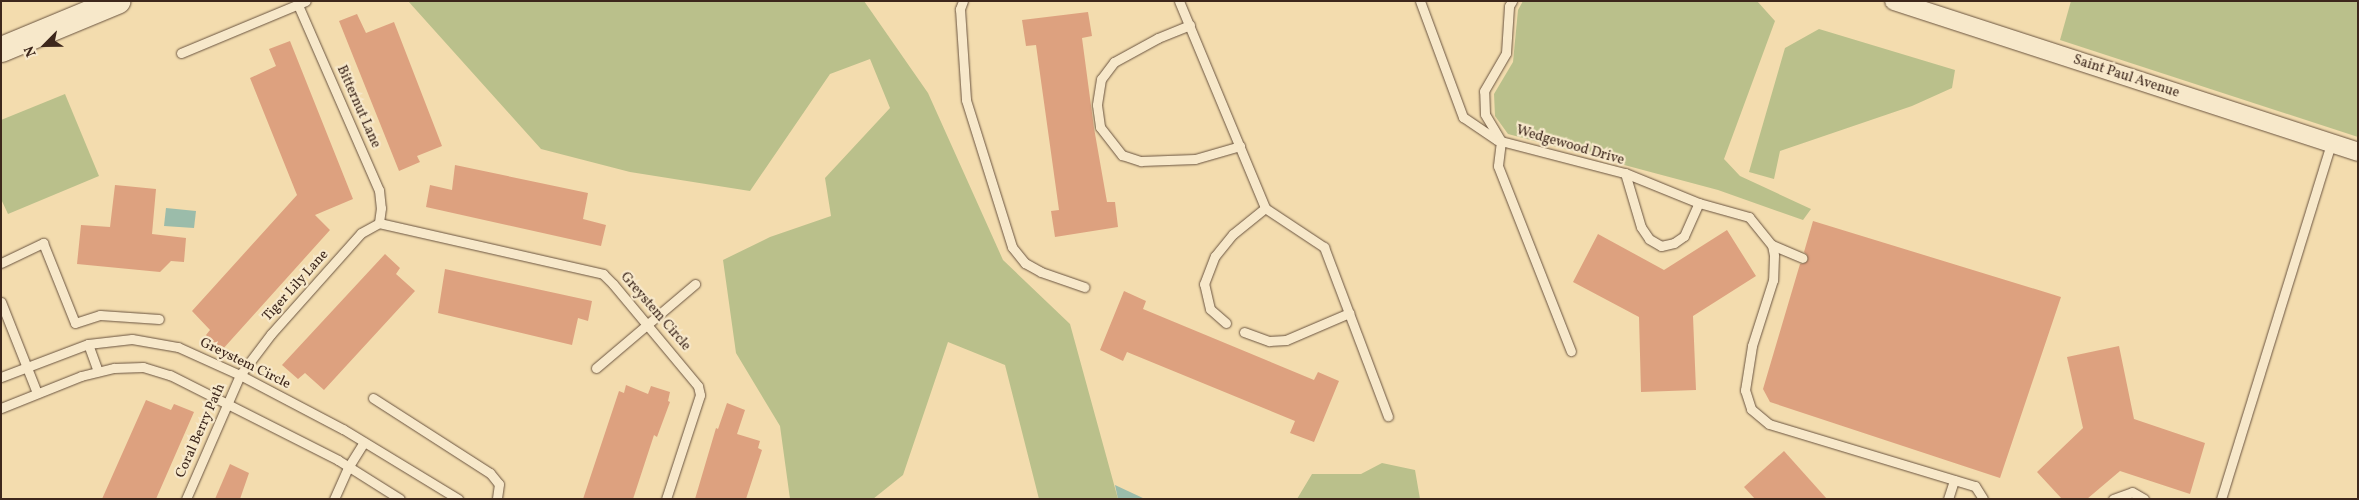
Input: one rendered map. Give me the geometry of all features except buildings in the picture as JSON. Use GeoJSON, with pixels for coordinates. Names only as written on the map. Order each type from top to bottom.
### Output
{"type":"FeatureCollection","features":[{"type":"Feature","properties":{"kind":"street"},"geometry":{"type":"LineString","coordinates":[[1,49],[117,1]]}},
{"type":"Feature","properties":{"kind":"street","name":"Saint Paul Avenue"},"geometry":{"type":"LineString","coordinates":[[1894,1],[2358,152]]}},
{"type":"Feature","properties":{"kind":"lane"},"geometry":{"type":"LineString","coordinates":[[963,1],[960,9],[966,100],[1012,247],[1025,263],[1041,272],[1084,287]]}},
{"type":"Feature","properties":{"kind":"lane"},"geometry":{"type":"LineString","coordinates":[[1179,1],[1265,208],[1324,247],[1388,416]]}},
{"type":"Feature","properties":{"kind":"lane","name":"Wedgewood Drive"},"geometry":{"type":"LineString","coordinates":[[1420,1],[1464,116],[1501,141],[1625,173],[1641,227],[1649,239],[1661,246],[1674,243],[1684,236],[1699,203]]}},
{"type":"Feature","properties":{"kind":"lane","name":"Wedgewood Drive"},"geometry":{"type":"LineString","coordinates":[[1501,141],[1485,114],[1484,90],[1506,53],[1509,6],[1512,1]]}},
{"type":"Feature","properties":{"kind":"lane"},"geometry":{"type":"LineString","coordinates":[[181,54],[302,3]]}},
{"type":"Feature","properties":{"kind":"lane","name":"Bitternut Lane"},"geometry":{"type":"LineString","coordinates":[[302,3],[379,190],[381,208],[379,223]]}},
{"type":"Feature","properties":{"kind":"lane"},"geometry":{"type":"LineString","coordinates":[[1190,25],[1158,38],[1114,62],[1101,79],[1097,104],[1100,127],[1122,155],[1141,161],[1195,159],[1240,146]]}},
{"type":"Feature","properties":{"kind":"lane"},"geometry":{"type":"LineString","coordinates":[[1501,141],[1498,166],[1571,351]]}},
{"type":"Feature","properties":{"kind":"lane"},"geometry":{"type":"LineString","coordinates":[[2221,499],[2331,144]]}},
{"type":"Feature","properties":{"kind":"lane"},"geometry":{"type":"LineString","coordinates":[[1625,173],[1699,203],[1749,217],[1772,245],[1802,258]]}},
{"type":"Feature","properties":{"kind":"lane"},"geometry":{"type":"LineString","coordinates":[[1226,323],[1210,309],[1204,284],[1215,256],[1233,234],[1265,208]]}},
{"type":"Feature","properties":{"kind":"lane","name":"Greystem Circle"},"geometry":{"type":"LineString","coordinates":[[379,223],[603,274],[698,386],[700,395],[666,499]]}},
{"type":"Feature","properties":{"kind":"lane","name":"Tiger Lily Lane"},"geometry":{"type":"LineString","coordinates":[[240,375],[271,334],[361,233],[379,223]]}},
{"type":"Feature","properties":{"kind":"lane"},"geometry":{"type":"LineString","coordinates":[[1,263],[42,243],[75,324],[100,316],[159,319]]}},
{"type":"Feature","properties":{"kind":"lane"},"geometry":{"type":"LineString","coordinates":[[1772,245],[1773,280],[1752,346],[1745,390],[1751,410],[1769,424],[1974,486],[1983,499]]}},
{"type":"Feature","properties":{"kind":"lane"},"geometry":{"type":"LineString","coordinates":[[596,368],[695,284]]}},
{"type":"Feature","properties":{"kind":"lane"},"geometry":{"type":"LineString","coordinates":[[1,302],[37,393]]}},
{"type":"Feature","properties":{"kind":"lane"},"geometry":{"type":"LineString","coordinates":[[1244,332],[1269,341],[1286,340],[1350,313]]}},
{"type":"Feature","properties":{"kind":"lane","name":"Greystem Circle"},"geometry":{"type":"LineString","coordinates":[[1,377],[88,344],[132,339],[178,347],[240,375],[364,442],[458,499]]}},
{"type":"Feature","properties":{"kind":"lane"},"geometry":{"type":"LineString","coordinates":[[88,344],[98,371]]}},
{"type":"Feature","properties":{"kind":"lane"},"geometry":{"type":"LineString","coordinates":[[2,405],[98,371],[143,367],[170,375],[349,466],[400,499]]}},
{"type":"Feature","properties":{"kind":"lane","name":"Coral Berry Path"},"geometry":{"type":"LineString","coordinates":[[186,499],[240,375]]}},
{"type":"Feature","properties":{"kind":"lane"},"geometry":{"type":"LineString","coordinates":[[373,398],[490,473],[499,484],[497,499]]}},
{"type":"Feature","properties":{"kind":"lane"},"geometry":{"type":"LineString","coordinates":[[334,499],[349,466],[364,442]]}},
{"type":"Feature","properties":{"kind":"lane"},"geometry":{"type":"LineString","coordinates":[[1948,499],[1954,480]]}},
{"type":"Feature","properties":{"kind":"lane"},"geometry":{"type":"LineString","coordinates":[[2114,499],[2132,492],[2144,499]]}},
{"type":"Feature","properties":{"kind":"green space"},"geometry":{"type":"Polygon","coordinates":[[[408,1],[864,1],[928,93],[1003,260],[1070,324],[1118,499],[1039,499],[1005,365],[948,342],[903,475],[873,499],[790,499],[780,426],[736,353],[723,260],[770,237],[831,216],[825,178],[890,108],[870,59],[830,74],[750,191],[630,172],[541,149],[408,1]]]}},
{"type":"Feature","properties":{"kind":"green space"},"geometry":{"type":"Polygon","coordinates":[[[1523,1],[1757,1],[1775,21],[1724,159],[1740,176],[1811,209],[1803,220],[1718,190],[1508,134],[1495,116],[1494,94],[1513,62],[1518,10],[1523,1]]]}},
{"type":"Feature","properties":{"kind":"green space"},"geometry":{"type":"Polygon","coordinates":[[[2071,1],[2358,1],[2358,137],[2060,40],[2071,1]]]}},
{"type":"Feature","properties":{"kind":"green space"},"geometry":{"type":"Polygon","coordinates":[[[1819,29],[1955,70],[1952,88],[1912,106],[1780,151],[1774,179],[1749,172],[1785,48],[1819,29]]]}},
{"type":"Feature","properties":{"kind":"green space"},"geometry":{"type":"Polygon","coordinates":[[[65,94],[99,176],[8,214],[1,199],[1,120],[65,94]]]}},
{"type":"Feature","properties":{"kind":"green space"},"geometry":{"type":"Polygon","coordinates":[[[1382,463],[1415,470],[1420,499],[1297,499],[1312,474],[1361,474],[1382,463]]]}},
{"type":"Feature","properties":{"kind":"shaded area"},"geometry":{"type":"Polygon","coordinates":[[[166,208],[196,211],[194,228],[164,226],[166,208]]]}},
{"type":"Feature","properties":{"kind":"shaded area"},"geometry":{"type":"Polygon","coordinates":[[[1115,485],[1145,499],[1118,499],[1115,485]]]}}]}
